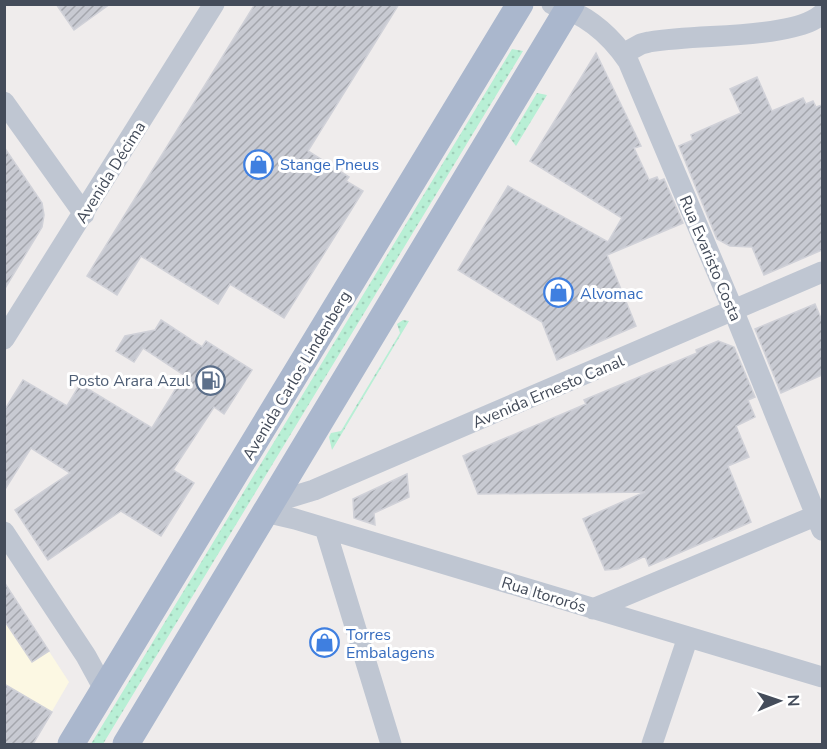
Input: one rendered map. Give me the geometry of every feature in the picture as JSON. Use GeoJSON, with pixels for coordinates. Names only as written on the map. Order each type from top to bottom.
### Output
{"type":"FeatureCollection","features":[{"type":"Feature","properties":{"kind":"main road","name":"Avenida Carlos Lindenberg"},"geometry":{"type":"LineString","coordinates":[[71,744],[520,4]]}},
{"type":"Feature","properties":{"kind":"main road"},"geometry":{"type":"LineString","coordinates":[[126,744],[564,6]]}},
{"type":"Feature","properties":{"kind":"street","name":"Avenida Décima"},"geometry":{"type":"LineString","coordinates":[[4,339],[214,4]]}},
{"type":"Feature","properties":{"kind":"street","name":"Rua Evaristo Costa"},"geometry":{"type":"LineString","coordinates":[[564,6],[608,35],[628,61],[821,519]]}},
{"type":"Feature","properties":{"kind":"street"},"geometry":{"type":"LineString","coordinates":[[623,54],[641,44],[658,41],[735,37],[780,30],[810,22],[822,14]]}},
{"type":"Feature","properties":{"kind":"street"},"geometry":{"type":"LineString","coordinates":[[4,102],[84,214]]}},
{"type":"Feature","properties":{"kind":"street","name":"Avenida Ernesto Canal"},"geometry":{"type":"LineString","coordinates":[[268,508],[734,312],[822,272]]}},
{"type":"Feature","properties":{"kind":"street","name":"Rua Itororós"},"geometry":{"type":"LineString","coordinates":[[268,508],[325,528],[822,677]]}},
{"type":"Feature","properties":{"kind":"street"},"geometry":{"type":"LineString","coordinates":[[593,609],[821,519]]}},
{"type":"Feature","properties":{"kind":"street"},"geometry":{"type":"LineString","coordinates":[[325,528],[391,744]]}},
{"type":"Feature","properties":{"kind":"street"},"geometry":{"type":"LineString","coordinates":[[4,532],[86,656],[104,689]]}},
{"type":"Feature","properties":{"kind":"street"},"geometry":{"type":"LineString","coordinates":[[652,744],[688,637]]}},
{"type":"Feature","properties":{"kind":"shaded area"},"geometry":{"type":"Polygon","coordinates":[[[4,582],[69,682],[33,744],[5,744],[4,582]]]}},
{"type":"Feature","properties":{"kind":"green space"},"geometry":{"type":"Polygon","coordinates":[[[512,49],[523,51],[103,744],[91,744],[512,49]]]}},
{"type":"Feature","properties":{"kind":"green space"},"geometry":{"type":"Polygon","coordinates":[[[537,93],[547,95],[516,146],[510,138],[537,93]]]}},
{"type":"Feature","properties":{"kind":"green space"},"geometry":{"type":"Polygon","coordinates":[[[403,320],[409,321],[332,450],[329,437],[331,433],[341,431],[400,333],[397,324],[403,320]]]}},
{"type":"Feature","properties":{"kind":"building"},"geometry":{"type":"Polygon","coordinates":[[[56,4],[110,4],[74,30],[56,4]]]}},
{"type":"Feature","properties":{"kind":"building"},"geometry":{"type":"Polygon","coordinates":[[[255,4],[399,4],[308,151],[349,177],[346,181],[363,191],[284,318],[230,284],[218,304],[141,256],[117,295],[87,276],[255,4]]]}},
{"type":"Feature","properties":{"kind":"building"},"geometry":{"type":"Polygon","coordinates":[[[596,53],[641,146],[634,148],[649,180],[657,177],[659,181],[664,179],[683,223],[607,255],[636,326],[557,360],[542,322],[458,270],[508,186],[608,242],[622,218],[530,161],[596,53]]]}},
{"type":"Feature","properties":{"kind":"building"},"geometry":{"type":"Polygon","coordinates":[[[757,77],[772,111],[803,98],[806,104],[813,101],[816,107],[822,105],[822,250],[764,275],[752,247],[730,246],[717,239],[679,146],[693,140],[691,135],[741,113],[730,89],[757,77]]]}},
{"type":"Feature","properties":{"kind":"building"},"geometry":{"type":"Polygon","coordinates":[[[4,147],[42,203],[44,215],[42,227],[4,290],[4,147]]]}},
{"type":"Feature","properties":{"kind":"building"},"geometry":{"type":"Polygon","coordinates":[[[815,304],[822,321],[822,375],[781,393],[755,329],[815,304]]]}},
{"type":"Feature","properties":{"kind":"building"},"geometry":{"type":"Polygon","coordinates":[[[161,320],[202,347],[206,341],[252,370],[224,414],[214,407],[173,470],[194,483],[161,536],[121,511],[48,560],[15,510],[70,473],[31,448],[4,491],[4,411],[23,380],[67,406],[80,384],[152,428],[184,375],[143,348],[134,362],[116,351],[125,336],[155,330],[161,320]]]}},
{"type":"Feature","properties":{"kind":"building"},"geometry":{"type":"Polygon","coordinates":[[[718,341],[734,347],[755,397],[748,400],[755,417],[736,426],[749,457],[728,466],[751,522],[649,566],[645,556],[618,569],[605,570],[583,519],[645,492],[478,494],[463,456],[586,404],[584,400],[697,353],[696,350],[718,341]]]}},
{"type":"Feature","properties":{"kind":"building"},"geometry":{"type":"Polygon","coordinates":[[[407,474],[409,497],[374,513],[375,525],[354,518],[353,499],[407,474]]]}},
{"type":"Feature","properties":{"kind":"building"},"geometry":{"type":"Polygon","coordinates":[[[4,582],[49,651],[32,662],[4,620],[4,582]]]}},
{"type":"Feature","properties":{"kind":"building"},"geometry":{"type":"Polygon","coordinates":[[[4,684],[52,712],[33,744],[4,744],[4,684]]]}},
{"type":"Feature","properties":{"kind":"place","name":"Stange Pneus"},"geometry":{"type":"Point","coordinates":[259,164]}},
{"type":"Feature","properties":{"kind":"place","name":"Alvomac"},"geometry":{"type":"Point","coordinates":[559,293]}},
{"type":"Feature","properties":{"kind":"place","name":"Posto Arara Azul"},"geometry":{"type":"Point","coordinates":[211,380]}},
{"type":"Feature","properties":{"kind":"place","name":"Torres Embalagens"},"geometry":{"type":"Point","coordinates":[325,643]}}]}
